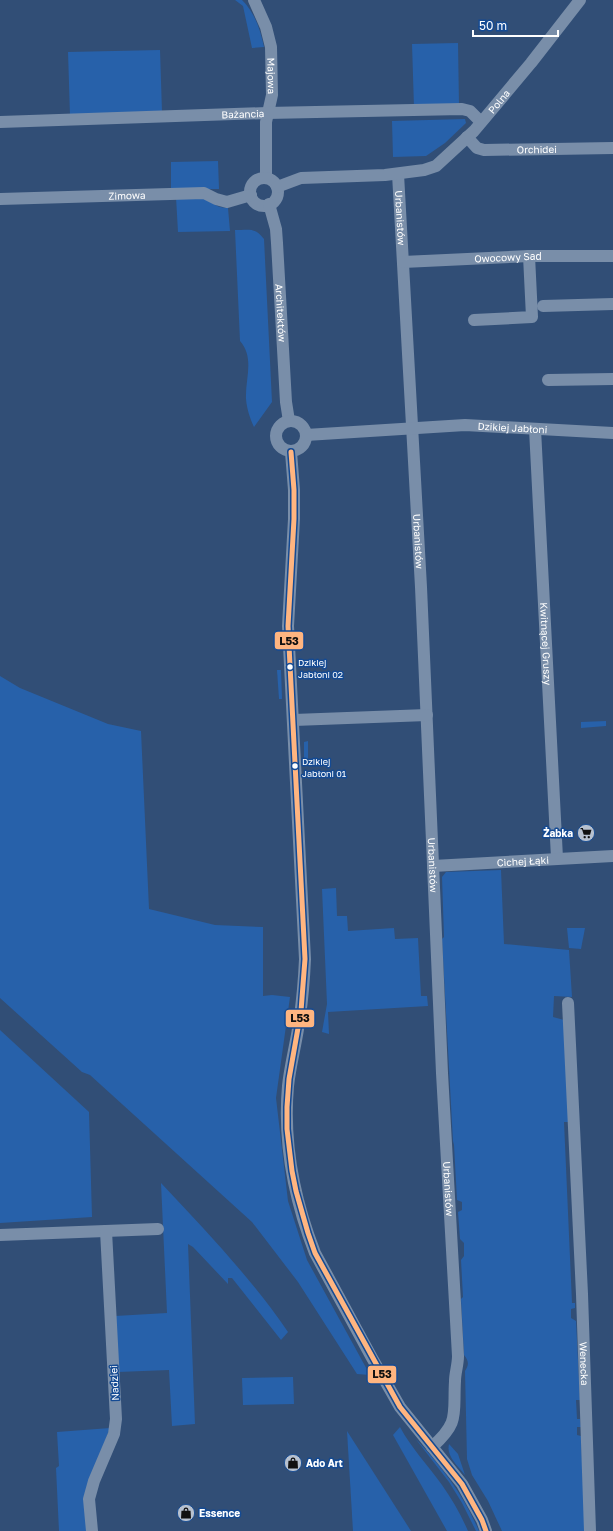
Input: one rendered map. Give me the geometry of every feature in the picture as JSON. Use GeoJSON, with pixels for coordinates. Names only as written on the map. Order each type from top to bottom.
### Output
{"type":"FeatureCollection","features":[{"type":"Feature","properties":{"kind":"street","name":"Majowa"},"geometry":{"type":"LineString","coordinates":[[254,0],[266,27],[271,47],[272,95],[268,113],[266,178]]}},
{"type":"Feature","properties":{"kind":"street","name":"Polna"},"geometry":{"type":"LineString","coordinates":[[398,174],[424,170],[436,166],[467,137],[531,62],[580,0]]}},
{"type":"Feature","properties":{"kind":"street","name":"Bażancia"},"geometry":{"type":"LineString","coordinates":[[0,122],[268,113],[462,109],[470,111],[481,122]]}},
{"type":"Feature","properties":{"kind":"street","name":"Orchidei"},"geometry":{"type":"LineString","coordinates":[[467,137],[472,143],[482,150],[613,148]]}},
{"type":"Feature","properties":{"kind":"street"},"geometry":{"type":"LineString","coordinates":[[277,187],[301,178],[398,174]]}},
{"type":"Feature","properties":{"kind":"street","name":"Urbanistów"},"geometry":{"type":"LineString","coordinates":[[398,174],[427,715],[442,1073],[458,1356],[455,1383],[455,1404],[452,1424],[432,1447]]}},
{"type":"Feature","properties":{"kind":"street"},"geometry":{"type":"LineString","coordinates":[[266,178],[274,182],[277,187],[278,194],[270,204],[265,205],[256,203],[251,195],[251,188],[258,179],[266,178]]}},
{"type":"Feature","properties":{"kind":"street","name":"Zimowa"},"geometry":{"type":"LineString","coordinates":[[0,199],[204,193],[216,199],[227,202],[251,195]]}},
{"type":"Feature","properties":{"kind":"street","name":"Architektów"},"geometry":{"type":"LineString","coordinates":[[270,204],[276,229],[286,402],[289,421]]}},
{"type":"Feature","properties":{"kind":"street"},"geometry":{"type":"LineString","coordinates":[[474,320],[532,318],[528,256]]}},
{"type":"Feature","properties":{"kind":"street","name":"Owocowy Sad"},"geometry":{"type":"LineString","coordinates":[[403,262],[528,256],[613,256]]}},
{"type":"Feature","properties":{"kind":"street"},"geometry":{"type":"LineString","coordinates":[[543,306],[613,304]]}},
{"type":"Feature","properties":{"kind":"street"},"geometry":{"type":"LineString","coordinates":[[548,380],[613,379]]}},
{"type":"Feature","properties":{"kind":"street"},"geometry":{"type":"LineString","coordinates":[[289,421],[296,422],[302,426],[306,435],[304,445],[298,450],[291,452],[281,448],[276,438],[279,427],[289,421]]}},
{"type":"Feature","properties":{"kind":"street","name":"Dzikiej Jabłoni"},"geometry":{"type":"LineString","coordinates":[[306,435],[465,425],[613,433]]}},
{"type":"Feature","properties":{"kind":"street","name":"Kwitnącej Gruszy"},"geometry":{"type":"LineString","coordinates":[[535,429],[557,858]]}},
{"type":"Feature","properties":{"kind":"street"},"geometry":{"type":"LineString","coordinates":[[291,452],[294,490],[294,519],[288,626],[305,959],[302,1000],[288,1085],[287,1105],[288,1147],[294,1187],[315,1253],[335,1291],[400,1407],[462,1484],[482,1520],[486,1531]]}},
{"type":"Feature","properties":{"kind":"street"},"geometry":{"type":"LineString","coordinates":[[294,720],[427,715]]}},
{"type":"Feature","properties":{"kind":"street","name":"Cichej Łąki"},"geometry":{"type":"LineString","coordinates":[[433,866],[613,856]]}},
{"type":"Feature","properties":{"kind":"street","name":"Wenecka"},"geometry":{"type":"LineString","coordinates":[[568,1003],[578,1195],[590,1531]]}},
{"type":"Feature","properties":{"kind":"street"},"geometry":{"type":"LineString","coordinates":[[0,1235],[158,1229]]}},
{"type":"Feature","properties":{"kind":"street","name":"Nadziei"},"geometry":{"type":"LineString","coordinates":[[92,1531],[89,1499],[94,1481],[114,1434],[116,1419],[106,1231]]}},
{"type":"Feature","properties":{"kind":"shaded area"},"geometry":{"type":"Polygon","coordinates":[[[235,0],[242,0],[254,16],[264,47],[252,48],[243,6],[235,0]]]}},
{"type":"Feature","properties":{"kind":"shaded area"},"geometry":{"type":"Polygon","coordinates":[[[458,43],[459,106],[414,107],[412,44],[458,43]]]}},
{"type":"Feature","properties":{"kind":"shaded area"},"geometry":{"type":"Polygon","coordinates":[[[160,50],[162,112],[70,115],[68,52],[160,50]]]}},
{"type":"Feature","properties":{"kind":"shaded area"},"geometry":{"type":"Polygon","coordinates":[[[465,119],[466,123],[445,143],[426,156],[393,157],[392,121],[465,119]]]}},
{"type":"Feature","properties":{"kind":"shaded area"},"geometry":{"type":"Polygon","coordinates":[[[218,161],[219,189],[171,189],[171,162],[218,161]]]}},
{"type":"Feature","properties":{"kind":"shaded area"},"geometry":{"type":"Polygon","coordinates":[[[176,197],[206,198],[216,205],[228,208],[230,231],[178,232],[176,197]]]}},
{"type":"Feature","properties":{"kind":"shaded area"},"geometry":{"type":"Polygon","coordinates":[[[235,230],[255,231],[264,239],[272,402],[254,427],[247,407],[246,399],[248,369],[247,354],[240,341],[235,230]]]}},
{"type":"Feature","properties":{"kind":"shaded area"},"geometry":{"type":"Polygon","coordinates":[[[277,670],[281,670],[282,699],[279,699],[277,670]]]}},
{"type":"Feature","properties":{"kind":"shaded area"},"geometry":{"type":"Polygon","coordinates":[[[0,676],[20,688],[108,724],[141,731],[149,909],[215,925],[263,927],[263,996],[272,995],[290,997],[276,1098],[288,1201],[307,1260],[370,1375],[357,1374],[298,1282],[252,1222],[90,1075],[82,1072],[0,998],[0,676]]]}},
{"type":"Feature","properties":{"kind":"shaded area"},"geometry":{"type":"Polygon","coordinates":[[[606,721],[606,726],[581,728],[581,722],[606,721]]]}},
{"type":"Feature","properties":{"kind":"shaded area"},"geometry":{"type":"Polygon","coordinates":[[[308,741],[308,761],[304,761],[304,742],[308,741]]]}},
{"type":"Feature","properties":{"kind":"shaded area"},"geometry":{"type":"Polygon","coordinates":[[[501,870],[504,944],[569,950],[572,997],[554,996],[553,1017],[564,1020],[572,1122],[564,1122],[572,1303],[575,1303],[575,1308],[571,1309],[571,1318],[576,1321],[580,1400],[576,1400],[577,1419],[580,1419],[581,1427],[577,1427],[577,1435],[581,1436],[585,1531],[502,1531],[488,1501],[472,1475],[467,1459],[465,1371],[468,1363],[464,1355],[461,1299],[463,1297],[461,1260],[464,1256],[464,1243],[460,1239],[458,1212],[462,1210],[462,1202],[457,1200],[453,1141],[442,939],[444,937],[442,877],[446,872],[501,870]]]}},
{"type":"Feature","properties":{"kind":"shaded area"},"geometry":{"type":"Polygon","coordinates":[[[336,888],[337,916],[347,916],[348,931],[394,928],[395,939],[418,938],[421,996],[427,996],[428,1006],[328,1012],[329,1034],[322,1032],[327,1004],[322,889],[336,888]]]}},
{"type":"Feature","properties":{"kind":"shaded area"},"geometry":{"type":"Polygon","coordinates":[[[567,928],[585,928],[581,949],[569,948],[567,928]]]}},
{"type":"Feature","properties":{"kind":"shaded area"},"geometry":{"type":"Polygon","coordinates":[[[0,1030],[89,1112],[92,1217],[0,1223],[0,1030]]]}},
{"type":"Feature","properties":{"kind":"shaded area"},"geometry":{"type":"Polygon","coordinates":[[[161,1183],[243,1274],[288,1332],[281,1340],[232,1278],[228,1278],[228,1284],[193,1247],[188,1244],[195,1424],[172,1426],[169,1370],[118,1372],[115,1316],[167,1313],[161,1183]]]}},
{"type":"Feature","properties":{"kind":"shaded area"},"geometry":{"type":"Polygon","coordinates":[[[293,1377],[294,1404],[243,1405],[242,1378],[293,1377]]]}},
{"type":"Feature","properties":{"kind":"shaded area"},"geometry":{"type":"Polygon","coordinates":[[[400,1427],[409,1442],[446,1490],[468,1531],[447,1531],[393,1435],[400,1427]]]}},
{"type":"Feature","properties":{"kind":"shaded area"},"geometry":{"type":"Polygon","coordinates":[[[110,1428],[84,1496],[88,1531],[59,1531],[56,1468],[59,1466],[57,1432],[110,1428]]]}},
{"type":"Feature","properties":{"kind":"shaded area"},"geometry":{"type":"Polygon","coordinates":[[[347,1431],[411,1531],[353,1531],[347,1431]]]}},
{"type":"Feature","properties":{"kind":"shaded area"},"geometry":{"type":"Polygon","coordinates":[[[415,1438],[459,1493],[479,1531],[476,1531],[462,1503],[449,1482],[415,1438]]]}},
{"type":"Feature","properties":{"kind":"shaded area"},"geometry":{"type":"Polygon","coordinates":[[[449,1444],[458,1454],[465,1475],[451,1457],[449,1453],[449,1444]]]}},
{"type":"Feature","properties":{"kind":"transit line","name":"L53"},"geometry":{"type":"LineString","coordinates":[[291,452],[294,490],[294,519],[288,626],[305,959],[301,1011],[289,1079],[287,1107],[287,1129],[292,1171],[296,1191],[315,1253],[400,1407],[462,1484],[482,1520],[486,1531]]}},
{"type":"Feature","properties":{"kind":"place","name":"Dzikiej Jabłoni 02"},"geometry":{"type":"Point","coordinates":[290,667]}},
{"type":"Feature","properties":{"kind":"place","name":"Dzikiej Jabłoni 01"},"geometry":{"type":"Point","coordinates":[295,766]}},
{"type":"Feature","properties":{"kind":"place","name":"Żabka"},"geometry":{"type":"Point","coordinates":[586,833]}},
{"type":"Feature","properties":{"kind":"place","name":"Ado Art"},"geometry":{"type":"Point","coordinates":[293,1463]}},
{"type":"Feature","properties":{"kind":"place","name":"Essence"},"geometry":{"type":"Point","coordinates":[186,1513]}}]}
